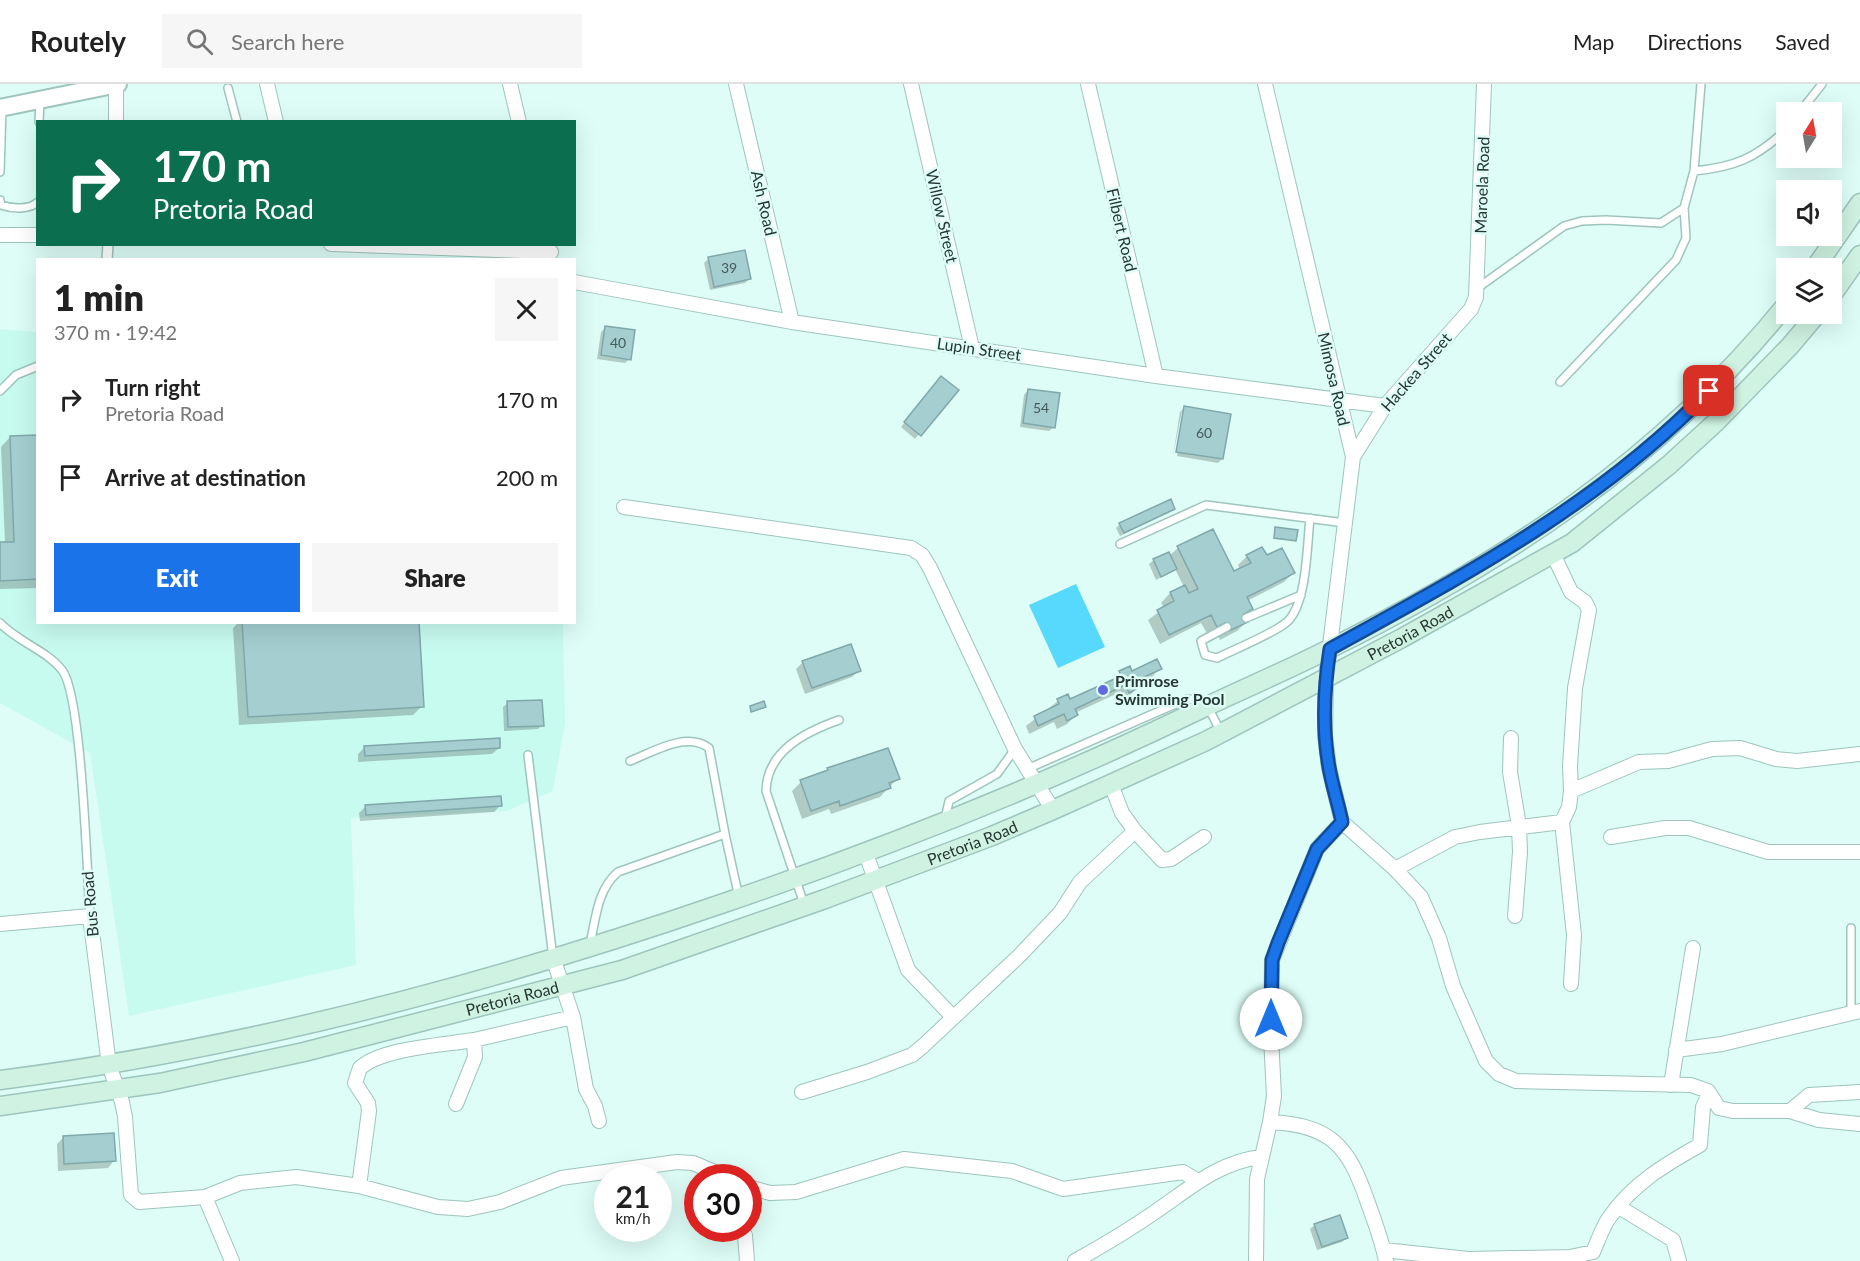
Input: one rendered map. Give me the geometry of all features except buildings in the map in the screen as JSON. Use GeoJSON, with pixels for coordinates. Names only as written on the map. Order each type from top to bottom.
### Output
{"type":"FeatureCollection","features":[{"type":"Feature","properties":{"kind":"main road"},"geometry":{"type":"LineString","coordinates":[[1822,258],[1860,203]]}},
{"type":"Feature","properties":{"kind":"main road"},"geometry":{"type":"LineString","coordinates":[[1842,281],[1860,255]]}},
{"type":"Feature","properties":{"kind":"main road","name":"Pretoria Road"},"geometry":{"type":"LineString","coordinates":[[0,1080],[108,1065],[203,1048],[554,961],[866,854],[1036,786],[1330,649],[1504,553],[1581,502],[1619,472],[1695,406],[1753,346],[1776,317]]}},
{"type":"Feature","properties":{"kind":"main road","name":"Pretoria Road"},"geometry":{"type":"LineString","coordinates":[[0,1106],[160,1083],[304,1052],[622,970],[805,906],[1053,810],[1221,733],[1572,543],[1637,491],[1716,422],[1809,324]]}},
{"type":"Feature","properties":{"kind":"main road"},"geometry":{"type":"LineString","coordinates":[[1619,472],[1637,491]]}},
{"type":"Feature","properties":{"kind":"street"},"geometry":{"type":"LineString","coordinates":[[1,108],[40,101],[62,90],[117,84],[116,120]]}},
{"type":"Feature","properties":{"kind":"street"},"geometry":{"type":"LineString","coordinates":[[267,84],[276,120]]}},
{"type":"Feature","properties":{"kind":"street"},"geometry":{"type":"LineString","coordinates":[[510,84],[519,120]]}},
{"type":"Feature","properties":{"kind":"street","name":"Ash Road"},"geometry":{"type":"LineString","coordinates":[[736,84],[792,322]]}},
{"type":"Feature","properties":{"kind":"street","name":"Willow Street"},"geometry":{"type":"LineString","coordinates":[[911,84],[972,348]]}},
{"type":"Feature","properties":{"kind":"street","name":"Filbert Road"},"geometry":{"type":"LineString","coordinates":[[1088,84],[1156,376]]}},
{"type":"Feature","properties":{"kind":"street","name":"Mimosa Road"},"geometry":{"type":"LineString","coordinates":[[1265,84],[1353,457],[1326,678],[1325,735],[1329,768],[1342,822]]}},
{"type":"Feature","properties":{"kind":"street","name":"Maroela Road"},"geometry":{"type":"LineString","coordinates":[[1479,287],[1484,84]]}},
{"type":"Feature","properties":{"kind":"street"},"geometry":{"type":"LineString","coordinates":[[0,235],[36,235]]}},
{"type":"Feature","properties":{"kind":"street"},"geometry":{"type":"LineString","coordinates":[[386,246],[552,252]]}},
{"type":"Feature","properties":{"kind":"street","name":"Lupin Street"},"geometry":{"type":"LineString","coordinates":[[576,282],[792,322],[1156,376],[1385,406]]}},
{"type":"Feature","properties":{"kind":"street","name":"Hackea Street"},"geometry":{"type":"LineString","coordinates":[[1353,457],[1385,406],[1471,309],[1479,287]]}},
{"type":"Feature","properties":{"kind":"street"},"geometry":{"type":"LineString","coordinates":[[624,507],[911,548],[917,551],[930,568],[1025,770],[1053,810]]}},
{"type":"Feature","properties":{"kind":"street"},"geometry":{"type":"LineString","coordinates":[[1553,554],[1571,592],[1585,602],[1590,610],[1575,688],[1569,807],[1562,822],[1574,935],[1571,984]]}},
{"type":"Feature","properties":{"kind":"street"},"geometry":{"type":"LineString","coordinates":[[1511,738],[1510,771],[1519,826],[1520,875],[1515,916]]}},
{"type":"Feature","properties":{"kind":"street"},"geometry":{"type":"LineString","coordinates":[[1571,791],[1640,762],[1668,761],[1712,749],[1740,748],[1776,759],[1797,760],[1860,754]]}},
{"type":"Feature","properties":{"kind":"street"},"geometry":{"type":"LineString","coordinates":[[1111,784],[1122,813],[1162,860],[1171,859],[1204,837]]}},
{"type":"Feature","properties":{"kind":"street"},"geometry":{"type":"LineString","coordinates":[[1256,1261],[1257,1179],[1274,1096],[1271,1037],[1272,960],[1317,849],[1342,822],[1395,869],[1421,897],[1467,1020],[1486,1061],[1499,1074],[1516,1081],[1576,1080],[1624,1085],[1700,1086],[1716,1105],[1724,1110],[1790,1111],[1819,1120],[1860,1124]]}},
{"type":"Feature","properties":{"kind":"street"},"geometry":{"type":"LineString","coordinates":[[1395,869],[1455,837],[1519,826],[1562,822]]}},
{"type":"Feature","properties":{"kind":"street"},"geometry":{"type":"LineString","coordinates":[[1611,837],[1665,828],[1689,828],[1768,852],[1860,852]]}},
{"type":"Feature","properties":{"kind":"street"},"geometry":{"type":"LineString","coordinates":[[802,1092],[912,1054],[1019,956],[1059,913],[1080,882],[1135,831]]}},
{"type":"Feature","properties":{"kind":"street"},"geometry":{"type":"LineString","coordinates":[[866,854],[908,970],[953,1017]]}},
{"type":"Feature","properties":{"kind":"street"},"geometry":{"type":"LineString","coordinates":[[0,924],[90,916]]}},
{"type":"Feature","properties":{"kind":"street","name":"Bus Road"},"geometry":{"type":"LineString","coordinates":[[90,916],[108,1065],[124,1109],[133,1198],[139,1202],[151,1203],[205,1197]]}},
{"type":"Feature","properties":{"kind":"street"},"geometry":{"type":"LineString","coordinates":[[1671,1085],[1693,948]]}},
{"type":"Feature","properties":{"kind":"street"},"geometry":{"type":"LineString","coordinates":[[554,961],[573,1017],[582,1071],[598,1121]]}},
{"type":"Feature","properties":{"kind":"street"},"geometry":{"type":"LineString","coordinates":[[1676,1050],[1722,1044],[1856,1013]]}},
{"type":"Feature","properties":{"kind":"street"},"geometry":{"type":"LineString","coordinates":[[359,1186],[369,1111],[368,1103],[355,1083],[358,1072],[370,1062],[403,1052],[474,1040],[573,1017]]}},
{"type":"Feature","properties":{"kind":"street"},"geometry":{"type":"LineString","coordinates":[[397,1028],[403,1052]]}},
{"type":"Feature","properties":{"kind":"street"},"geometry":{"type":"LineString","coordinates":[[456,1104],[475,1057],[474,1040]]}},
{"type":"Feature","properties":{"kind":"street"},"geometry":{"type":"LineString","coordinates":[[1790,1111],[1809,1095],[1860,1092]]}},
{"type":"Feature","properties":{"kind":"street"},"geometry":{"type":"LineString","coordinates":[[1270,1122],[1311,1127],[1323,1132],[1347,1152],[1361,1183],[1385,1256],[1468,1259],[1594,1257],[1609,1218],[1619,1207],[1658,1169],[1701,1145],[1703,1107],[1709,1094]]}},
{"type":"Feature","properties":{"kind":"street"},"geometry":{"type":"LineString","coordinates":[[1075,1261],[1090,1257],[1198,1182],[1229,1164],[1261,1157]]}},
{"type":"Feature","properties":{"kind":"street"},"geometry":{"type":"LineString","coordinates":[[762,1191],[770,1193],[796,1192],[904,1160],[1012,1171],[1063,1188],[1183,1172],[1198,1182]]}},
{"type":"Feature","properties":{"kind":"street"},"geometry":{"type":"LineString","coordinates":[[232,1261],[205,1197],[240,1183],[297,1177],[359,1186],[438,1207],[468,1209],[500,1202],[561,1178],[677,1162],[695,1164]]}},
{"type":"Feature","properties":{"kind":"street"},"geometry":{"type":"LineString","coordinates":[[1619,1207],[1673,1240],[1679,1261]]}},
{"type":"Feature","properties":{"kind":"street"},"geometry":{"type":"LineString","coordinates":[[746,1242],[747,1261]]}},
{"type":"Feature","properties":{"kind":"lane"},"geometry":{"type":"LineString","coordinates":[[1560,382],[1676,260],[1686,238],[1684,208],[1694,171],[1701,84]]}},
{"type":"Feature","properties":{"kind":"lane"},"geometry":{"type":"LineString","coordinates":[[1808,102],[1822,84]]}},
{"type":"Feature","properties":{"kind":"lane"},"geometry":{"type":"LineString","coordinates":[[228,88],[236,120]]}},
{"type":"Feature","properties":{"kind":"lane"},"geometry":{"type":"LineString","coordinates":[[39,120],[40,101]]}},
{"type":"Feature","properties":{"kind":"lane"},"geometry":{"type":"LineString","coordinates":[[0,172],[1,108]]}},
{"type":"Feature","properties":{"kind":"lane"},"geometry":{"type":"LineString","coordinates":[[1694,171],[1726,168],[1749,159],[1776,138]]}},
{"type":"Feature","properties":{"kind":"lane"},"geometry":{"type":"LineString","coordinates":[[0,200],[1,204],[6,207],[30,207],[36,203]]}},
{"type":"Feature","properties":{"kind":"lane"},"geometry":{"type":"LineString","coordinates":[[1479,287],[1564,226],[1582,221],[1606,220],[1661,222],[1673,218],[1684,208]]}},
{"type":"Feature","properties":{"kind":"lane"},"geometry":{"type":"LineString","coordinates":[[0,391],[16,375],[36,367]]}},
{"type":"Feature","properties":{"kind":"lane"},"geometry":{"type":"LineString","coordinates":[[1120,544],[1206,505],[1345,523]]}},
{"type":"Feature","properties":{"kind":"lane"},"geometry":{"type":"LineString","coordinates":[[1227,627],[1201,641],[1205,655],[1217,658],[1287,622],[1295,612],[1301,595],[1310,518]]}},
{"type":"Feature","properties":{"kind":"lane"},"geometry":{"type":"LineString","coordinates":[[1246,618],[1301,595]]}},
{"type":"Feature","properties":{"kind":"lane","name":"Bus Road"},"geometry":{"type":"LineString","coordinates":[[0,623],[54,662],[64,673],[76,718],[90,916]]}},
{"type":"Feature","properties":{"kind":"lane"},"geometry":{"type":"LineString","coordinates":[[1025,770],[1176,701],[1197,699],[1208,706],[1221,733]]}},
{"type":"Feature","properties":{"kind":"lane"},"geometry":{"type":"LineString","coordinates":[[805,906],[766,790],[766,774],[780,753],[814,729],[839,720]]}},
{"type":"Feature","properties":{"kind":"lane"},"geometry":{"type":"LineString","coordinates":[[630,761],[681,742],[701,742],[709,748],[740,898]]}},
{"type":"Feature","properties":{"kind":"lane"},"geometry":{"type":"LineString","coordinates":[[945,822],[949,801],[997,774],[1015,749]]}},
{"type":"Feature","properties":{"kind":"lane"},"geometry":{"type":"LineString","coordinates":[[528,755],[554,961]]}},
{"type":"Feature","properties":{"kind":"lane"},"geometry":{"type":"LineString","coordinates":[[589,950],[601,894],[606,882],[618,872],[725,834]]}},
{"type":"Feature","properties":{"kind":"lane"},"geometry":{"type":"LineString","coordinates":[[1851,928],[1856,1013]]}},
{"type":"Feature","properties":{"kind":"shaded area"},"geometry":{"type":"Polygon","coordinates":[[[0,329],[36,332],[36,624],[563,624],[565,723],[553,791],[507,811],[351,818],[356,965],[129,1016],[90,753],[0,703],[0,329]]]}},
{"type":"Feature","properties":{"kind":"water"},"geometry":{"type":"Polygon","coordinates":[[[1076,584],[1105,647],[1058,668],[1029,605],[1076,584]]]}},
{"type":"Feature","properties":{"kind":"place","name":"Primrose Swimming Pool"},"geometry":{"type":"Point","coordinates":[1103,690]}},
{"type":"Feature","properties":{"kind":"route"},"geometry":{"type":"LineString","coordinates":[[1271,1019],[1272,960],[1278,943],[1317,849],[1342,822],[1338,797],[1329,768],[1325,735],[1326,678],[1330,649],[1504,553],[1581,502],[1644,452],[1709,391]]}}]}
